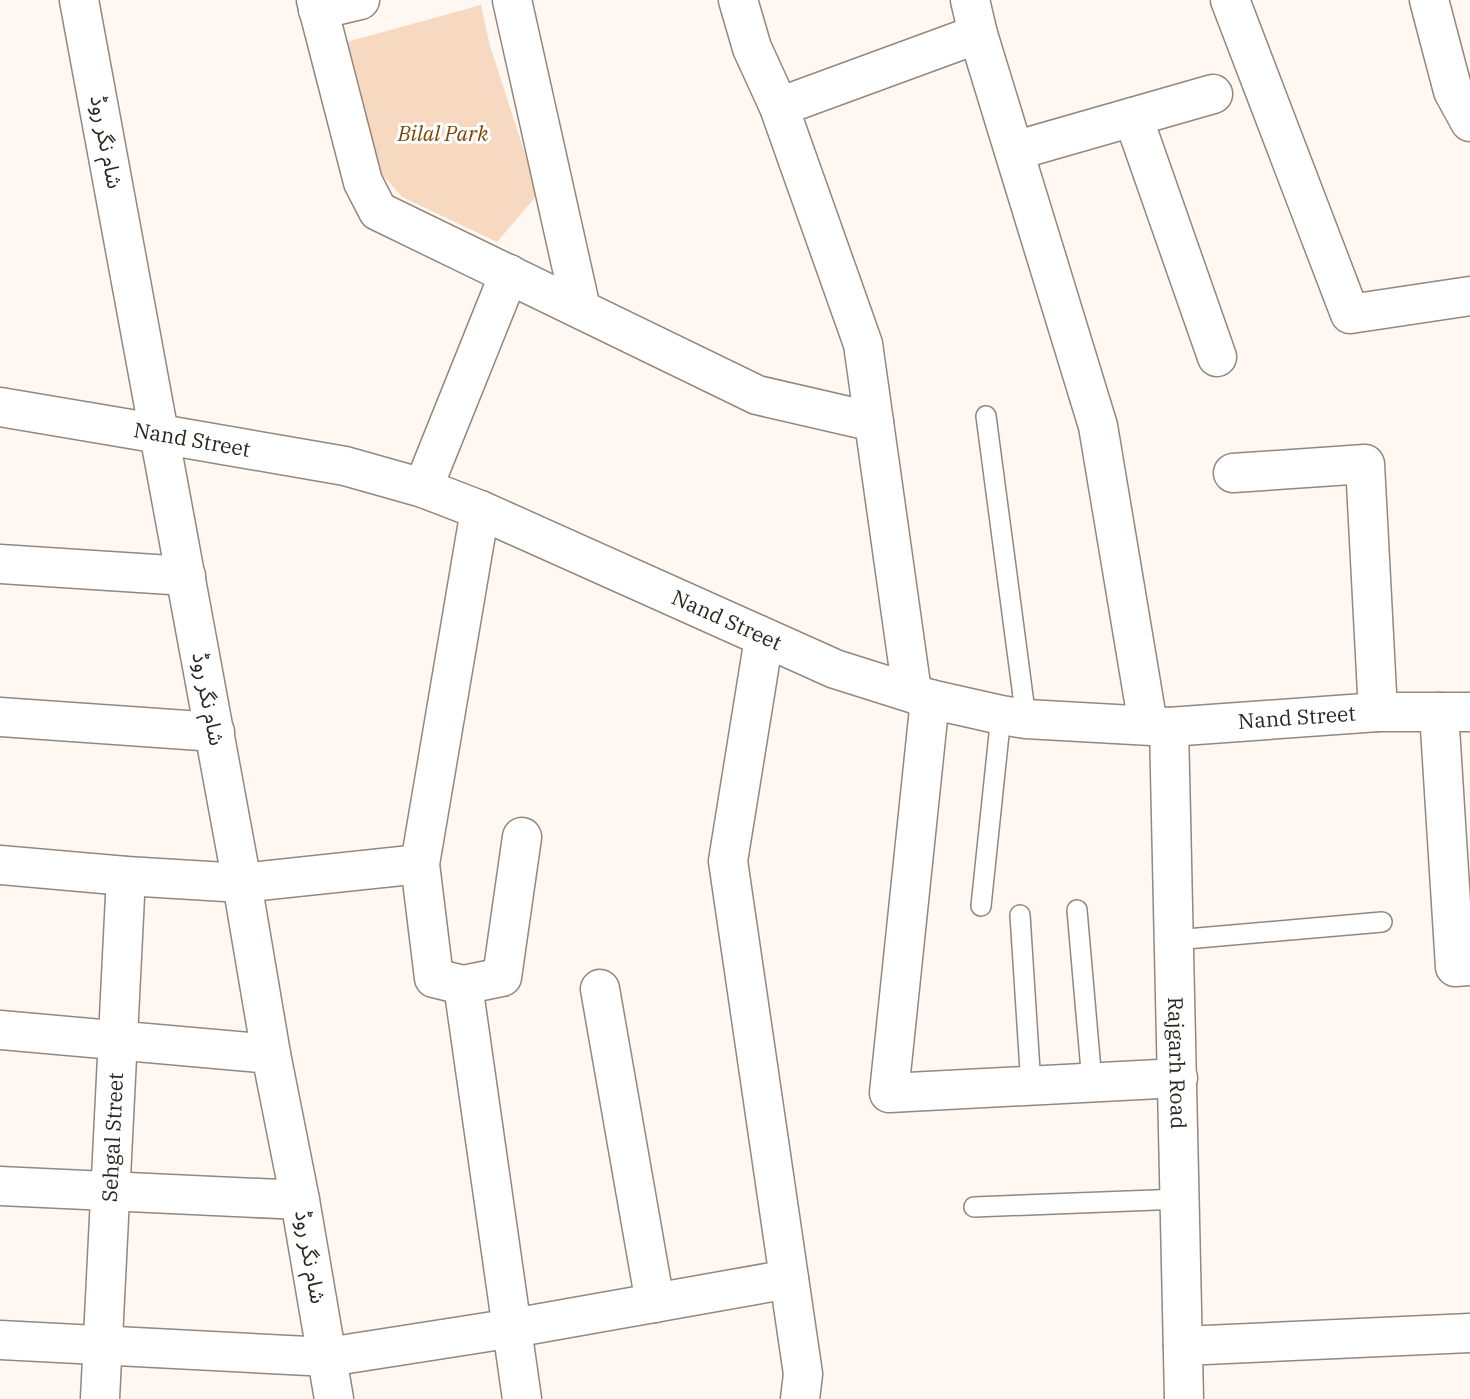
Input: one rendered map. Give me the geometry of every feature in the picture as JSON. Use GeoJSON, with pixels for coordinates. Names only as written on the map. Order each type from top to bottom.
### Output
{"type":"FeatureCollection","features":[{"type":"Feature","properties":{"kind":"street","name":"شام نگر روڈ"},"geometry":{"type":"LineString","coordinates":[[79,0],[215,732],[334,1399]]}},
{"type":"Feature","properties":{"kind":"street"},"geometry":{"type":"LineString","coordinates":[[360,0],[317,5],[363,182],[378,211],[757,395],[874,422]]}},
{"type":"Feature","properties":{"kind":"street"},"geometry":{"type":"LineString","coordinates":[[512,0],[581,309]]}},
{"type":"Feature","properties":{"kind":"street"},"geometry":{"type":"LineString","coordinates":[[738,0],[751,48],[779,107],[863,344],[921,695],[889,1093],[1178,1078]]}},
{"type":"Feature","properties":{"kind":"street"},"geometry":{"type":"LineString","coordinates":[[1230,0],[1350,314],[1470,296]]}},
{"type":"Feature","properties":{"kind":"street"},"geometry":{"type":"LineString","coordinates":[[1429,0],[1453,91],[1470,122]]}},
{"type":"Feature","properties":{"kind":"street"},"geometry":{"type":"LineString","coordinates":[[779,107],[972,8]]}},
{"type":"Feature","properties":{"kind":"street","name":"Rajgarh Road"},"geometry":{"type":"LineString","coordinates":[[972,8],[1098,426],[1158,726],[1175,940],[1184,1399]]}},
{"type":"Feature","properties":{"kind":"street"},"geometry":{"type":"LineString","coordinates":[[1014,151],[1213,94]]}},
{"type":"Feature","properties":{"kind":"street"},"geometry":{"type":"LineString","coordinates":[[1133,117],[1217,357]]}},
{"type":"Feature","properties":{"kind":"street"},"geometry":{"type":"LineString","coordinates":[[423,488],[509,274]]}},
{"type":"Feature","properties":{"kind":"street","name":"Nand Street"},"geometry":{"type":"LineString","coordinates":[[0,407],[345,466],[423,488],[480,510],[835,669],[921,695],[1013,717],[1158,726],[1378,712],[1454,712]]}},
{"type":"Feature","properties":{"kind":"street"},"geometry":{"type":"LineString","coordinates":[[1233,474],[1365,464],[1378,712]]}},
{"type":"Feature","properties":{"kind":"street"},"geometry":{"type":"LineString","coordinates":[[480,510],[420,864],[434,978],[463,985],[502,977],[522,837]]}},
{"type":"Feature","properties":{"kind":"street"},"geometry":{"type":"LineString","coordinates":[[0,564],[186,576]]}},
{"type":"Feature","properties":{"kind":"street"},"geometry":{"type":"LineString","coordinates":[[764,638],[728,861],[803,1374],[800,1399]]}},
{"type":"Feature","properties":{"kind":"street"},"geometry":{"type":"LineString","coordinates":[[1454,712],[1458,837],[1455,967],[1470,966]]}},
{"type":"Feature","properties":{"kind":"street"},"geometry":{"type":"LineString","coordinates":[[0,718],[215,732]]}},
{"type":"Feature","properties":{"kind":"street"},"geometry":{"type":"LineString","coordinates":[[0,865],[242,883],[420,864]]}},
{"type":"Feature","properties":{"kind":"street","name":"Sehgal Street"},"geometry":{"type":"LineString","coordinates":[[100,1399],[126,876]]}},
{"type":"Feature","properties":{"kind":"street"},"geometry":{"type":"LineString","coordinates":[[463,985],[522,1399]]}},
{"type":"Feature","properties":{"kind":"street"},"geometry":{"type":"LineString","coordinates":[[600,989],[655,1303]]}},
{"type":"Feature","properties":{"kind":"street"},"geometry":{"type":"LineString","coordinates":[[0,1030],[271,1054]]}},
{"type":"Feature","properties":{"kind":"street"},"geometry":{"type":"LineString","coordinates":[[0,1186],[300,1200]]}},
{"type":"Feature","properties":{"kind":"street"},"geometry":{"type":"LineString","coordinates":[[0,1340],[328,1357],[513,1328],[789,1279]]}},
{"type":"Feature","properties":{"kind":"street"},"geometry":{"type":"LineString","coordinates":[[1183,1346],[1470,1334]]}},
{"type":"Feature","properties":{"kind":"lane"},"geometry":{"type":"LineString","coordinates":[[981,906],[1013,717],[986,416]]}},
{"type":"Feature","properties":{"kind":"lane"},"geometry":{"type":"LineString","coordinates":[[1077,910],[1092,1082]]}},
{"type":"Feature","properties":{"kind":"lane"},"geometry":{"type":"LineString","coordinates":[[1020,915],[1031,1086]]}},
{"type":"Feature","properties":{"kind":"lane"},"geometry":{"type":"LineString","coordinates":[[1175,940],[1382,922]]}},
{"type":"Feature","properties":{"kind":"lane"},"geometry":{"type":"LineString","coordinates":[[974,1207],[1181,1199]]}},
{"type":"Feature","properties":{"kind":"green space","name":"Bilal Park"},"geometry":{"type":"Polygon","coordinates":[[[481,5],[490,46],[538,194],[497,242],[402,197],[378,170],[347,42],[481,5]]]}}]}
